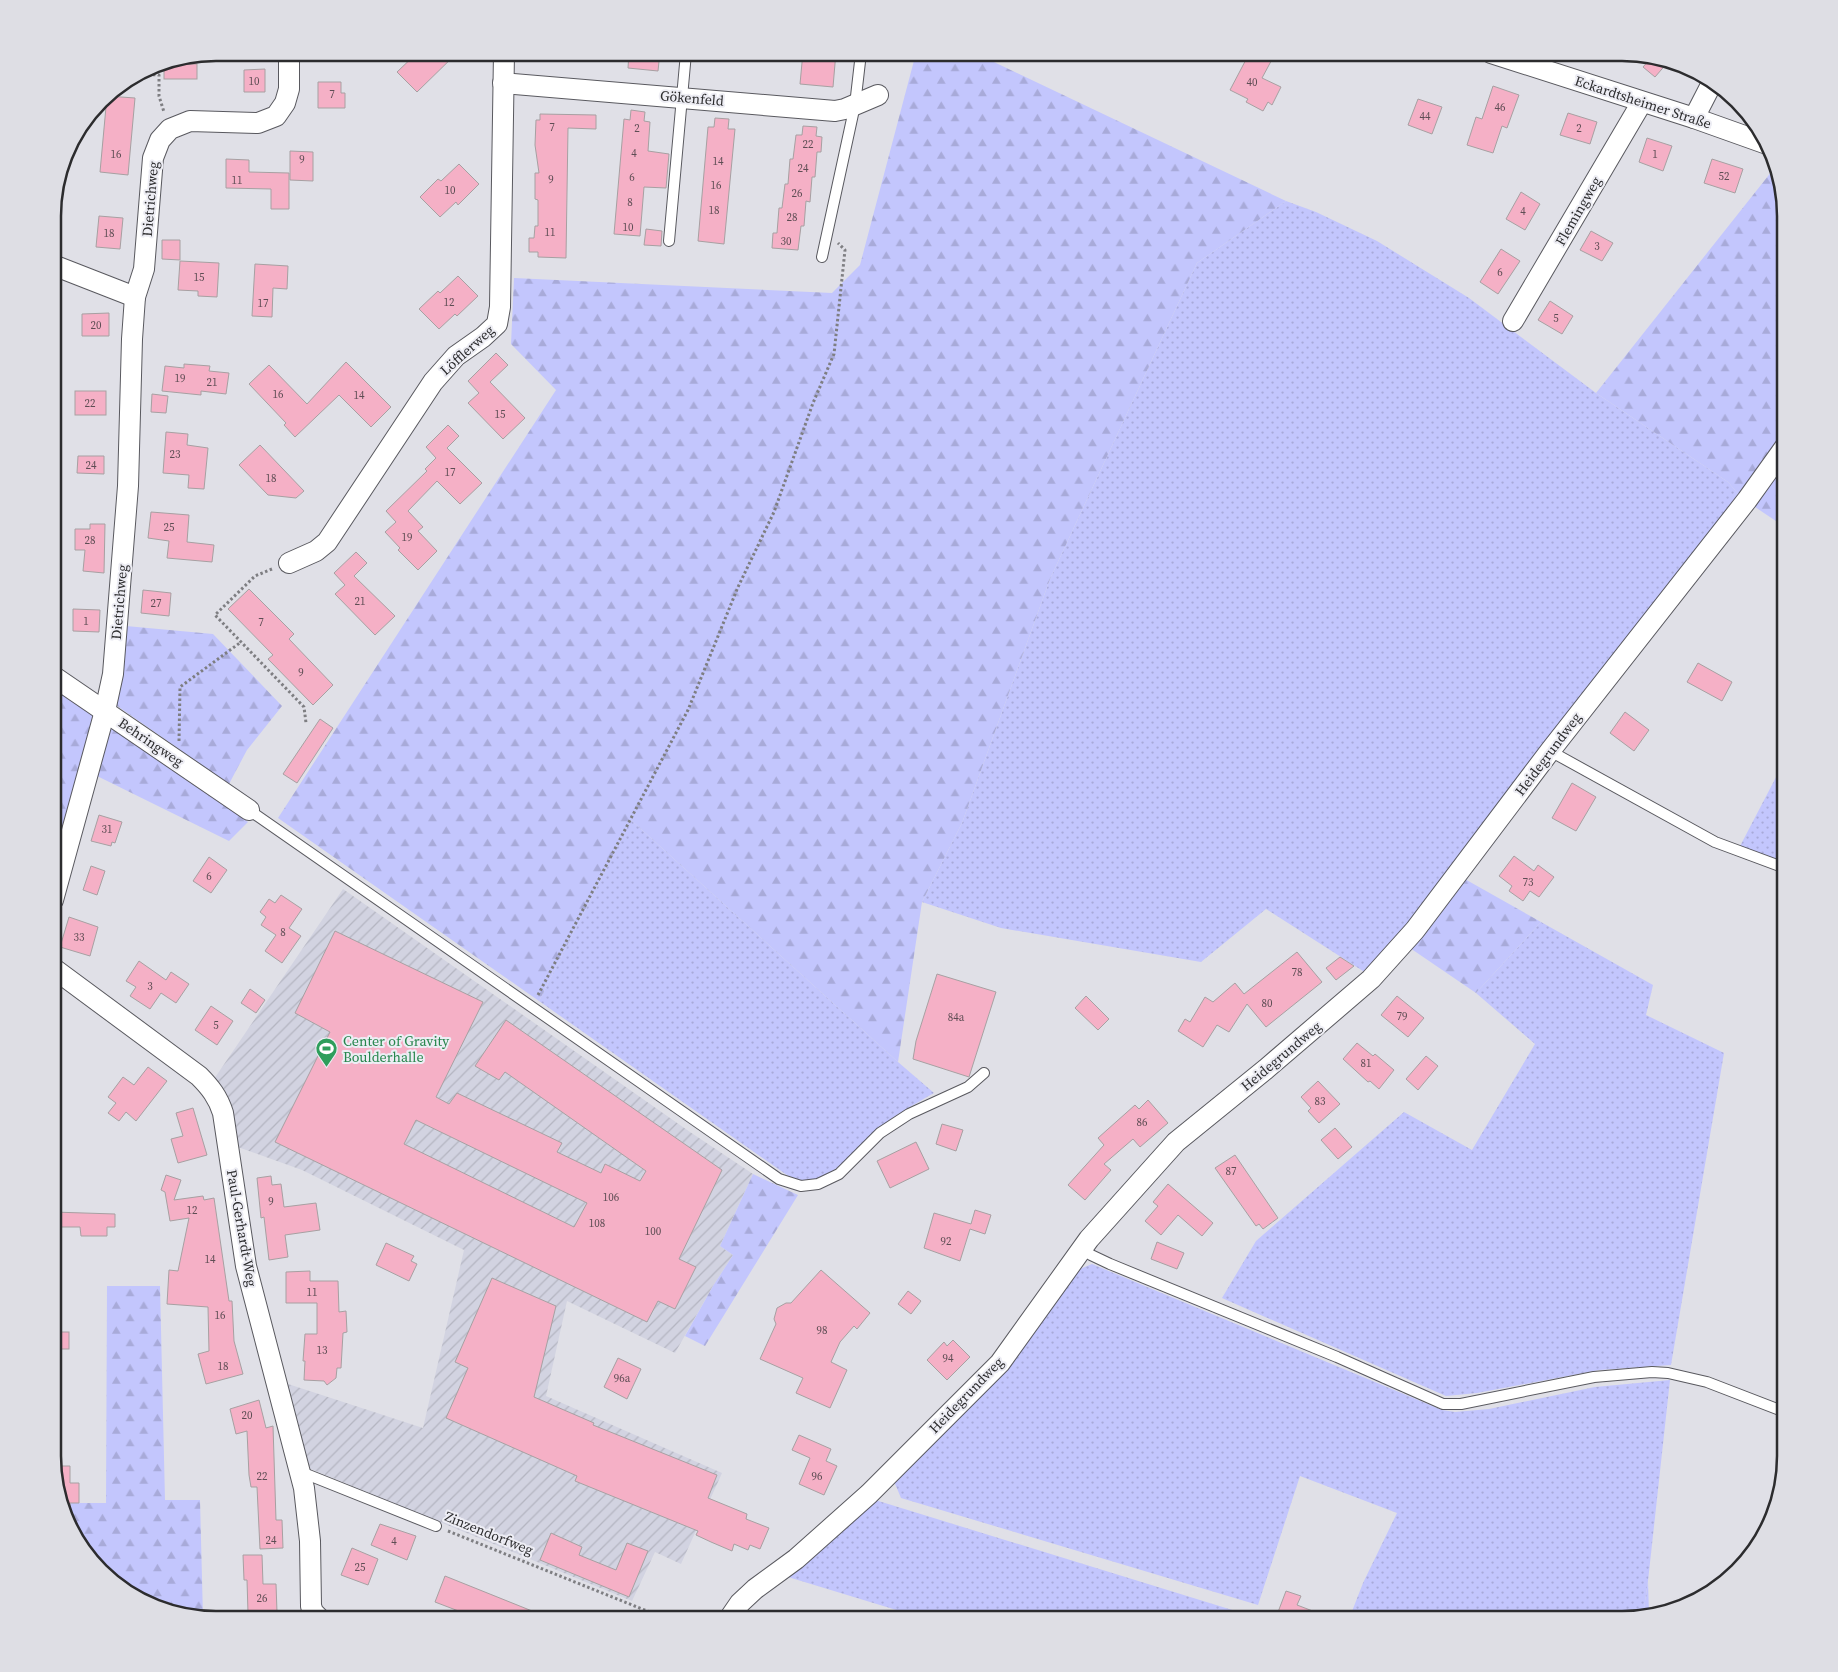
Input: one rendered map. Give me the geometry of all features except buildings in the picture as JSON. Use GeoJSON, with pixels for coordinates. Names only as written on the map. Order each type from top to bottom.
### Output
{"type":"FeatureCollection","features":[{"type":"Feature","properties":{"kind":"street"},"geometry":{"type":"LineString","coordinates":[[170,129],[190,122],[258,123],[276,116],[285,104],[289,89],[289,61]]}},
{"type":"Feature","properties":{"kind":"street","name":"Löfflerweg"},"geometry":{"type":"LineString","coordinates":[[289,563],[316,551],[327,542],[433,382],[456,356],[483,337],[497,324],[500,307],[504,61]]}},
{"type":"Feature","properties":{"kind":"street","name":"Eckardtsheimer Straße"},"geometry":{"type":"LineString","coordinates":[[1518,61],[1694,118],[1757,141]]}},
{"type":"Feature","properties":{"kind":"street","name":"Gökenfeld"},"geometry":{"type":"LineString","coordinates":[[503,83],[835,111],[878,95]]}},
{"type":"Feature","properties":{"kind":"street"},"geometry":{"type":"LineString","coordinates":[[1694,118],[1709,88]]}},
{"type":"Feature","properties":{"kind":"street","name":"Flemingweg"},"geometry":{"type":"LineString","coordinates":[[1513,321],[1642,102]]}},
{"type":"Feature","properties":{"kind":"street","name":"Dietrichweg"},"geometry":{"type":"LineString","coordinates":[[62,867],[113,674],[128,486],[135,297],[144,269],[153,158],[160,140],[170,129]]}},
{"type":"Feature","properties":{"kind":"street"},"geometry":{"type":"LineString","coordinates":[[62,268],[135,297]]}},
{"type":"Feature","properties":{"kind":"street","name":"Heidegrundweg"},"geometry":{"type":"LineString","coordinates":[[735,1611],[740,1603],[755,1589],[796,1559],[869,1494],[1000,1363],[1082,1248],[1176,1142],[1371,979],[1414,930],[1550,751],[1776,460]]}},
{"type":"Feature","properties":{"kind":"street","name":"Behringweg"},"geometry":{"type":"LineString","coordinates":[[62,682],[249,810]]}},
{"type":"Feature","properties":{"kind":"street","name":"Paul-Gerhardt-Weg"},"geometry":{"type":"LineString","coordinates":[[62,975],[199,1076],[211,1088],[219,1100],[223,1113],[246,1266],[307,1504],[313,1611]]}},
{"type":"Feature","properties":{"kind":"lane"},"geometry":{"type":"LineString","coordinates":[[669,241],[685,61]]}},
{"type":"Feature","properties":{"kind":"lane"},"geometry":{"type":"LineString","coordinates":[[822,257],[855,105],[860,61]]}},
{"type":"Feature","properties":{"kind":"lane"},"geometry":{"type":"LineString","coordinates":[[1550,751],[1716,842],[1777,865]]}},
{"type":"Feature","properties":{"kind":"lane"},"geometry":{"type":"LineString","coordinates":[[249,810],[779,1178],[801,1186],[818,1184],[839,1174],[880,1134],[909,1114],[968,1087],[984,1073]]}},
{"type":"Feature","properties":{"kind":"lane"},"geometry":{"type":"LineString","coordinates":[[1082,1248],[1091,1255],[1110,1264],[1337,1357],[1443,1404],[1461,1404],[1594,1377],[1652,1372],[1668,1373],[1707,1382],[1777,1409]]}},
{"type":"Feature","properties":{"kind":"lane","name":"Zinzendorfweg"},"geometry":{"type":"LineString","coordinates":[[300,1472],[436,1526]]}},
{"type":"Feature","properties":{"kind":"path"},"geometry":{"type":"LineString","coordinates":[[154,75],[159,75],[159,96],[170,129]]}},
{"type":"Feature","properties":{"kind":"path"},"geometry":{"type":"LineString","coordinates":[[532,1007],[688,710],[738,587],[774,512],[812,403],[834,354],[845,250],[828,232]]}},
{"type":"Feature","properties":{"kind":"path"},"geometry":{"type":"LineString","coordinates":[[289,563],[255,576],[214,615],[304,707],[306,723]]}},
{"type":"Feature","properties":{"kind":"path"},"geometry":{"type":"LineString","coordinates":[[170,755],[181,739],[180,687],[241,642]]}},
{"type":"Feature","properties":{"kind":"path","name":"Zinzendorfweg"},"geometry":{"type":"LineString","coordinates":[[436,1526],[645,1611]]}},
{"type":"Feature","properties":{"kind":"shaded area"},"geometry":{"type":"Polygon","coordinates":[[[343,889],[753,1174],[720,1246],[733,1255],[675,1353],[567,1301],[546,1396],[722,1473],[681,1564],[655,1552],[632,1601],[306,1467],[285,1383],[423,1428],[464,1250],[302,1170],[235,1146],[212,1082],[343,889]]]}},
{"type":"Feature","properties":{"kind":"green space"},"geometry":{"type":"Polygon","coordinates":[[[914,61],[992,61],[1286,201],[1197,263],[1050,579],[962,823],[922,902],[898,1062],[631,820],[539,1001],[278,818],[556,390],[511,344],[514,278],[832,293],[860,265],[914,61]]]}},
{"type":"Feature","properties":{"kind":"green space"},"geometry":{"type":"Polygon","coordinates":[[[1770,173],[1776,206],[1776,446],[1740,496],[1728,482],[1596,393],[1770,173]]]}},
{"type":"Feature","properties":{"kind":"green space"},"geometry":{"type":"Polygon","coordinates":[[[1286,201],[1316,212],[1377,241],[1469,298],[1596,393],[1728,482],[1740,496],[1408,926],[1366,973],[1266,909],[1201,962],[1001,928],[922,902],[962,823],[1050,579],[1197,263],[1286,201]]]}},
{"type":"Feature","properties":{"kind":"green space"},"geometry":{"type":"Polygon","coordinates":[[[1776,472],[1776,521],[1752,505],[1776,472]]]}},
{"type":"Feature","properties":{"kind":"green space"},"geometry":{"type":"Polygon","coordinates":[[[126,626],[213,634],[282,706],[247,750],[229,784],[113,703],[126,626]]]}},
{"type":"Feature","properties":{"kind":"green space"},"geometry":{"type":"Polygon","coordinates":[[[62,689],[100,714],[248,822],[229,841],[95,775],[62,858],[62,689]]]}},
{"type":"Feature","properties":{"kind":"green space"},"geometry":{"type":"Polygon","coordinates":[[[1776,776],[1777,862],[1738,850],[1776,776]]]}},
{"type":"Feature","properties":{"kind":"green space"},"geometry":{"type":"Polygon","coordinates":[[[631,820],[934,1093],[885,1123],[833,1171],[812,1181],[801,1181],[784,1173],[539,1001],[631,820]]]}},
{"type":"Feature","properties":{"kind":"green space"},"geometry":{"type":"Polygon","coordinates":[[[1463,878],[1541,922],[1476,993],[1410,948],[1463,878]]]}},
{"type":"Feature","properties":{"kind":"green space"},"geometry":{"type":"Polygon","coordinates":[[[1541,922],[1653,985],[1646,1015],[1724,1053],[1671,1365],[1599,1370],[1477,1393],[1446,1396],[1222,1298],[1256,1241],[1404,1112],[1472,1150],[1535,1044],[1476,993],[1541,922]]]}},
{"type":"Feature","properties":{"kind":"green space"},"geometry":{"type":"Polygon","coordinates":[[[753,1174],[798,1195],[705,1346],[685,1336],[733,1255],[720,1246],[753,1174]]]}},
{"type":"Feature","properties":{"kind":"green space"},"geometry":{"type":"Polygon","coordinates":[[[1092,1264],[1442,1410],[1455,1412],[1489,1409],[1595,1387],[1670,1380],[1644,1609],[1622,1611],[1352,1611],[1363,1583],[1397,1513],[1300,1476],[1258,1605],[901,1498],[893,1479],[1080,1269],[1092,1264]]]}},
{"type":"Feature","properties":{"kind":"green space"},"geometry":{"type":"Polygon","coordinates":[[[107,1286],[160,1286],[165,1500],[200,1500],[203,1610],[176,1605],[157,1599],[139,1590],[114,1572],[100,1558],[87,1542],[73,1515],[69,1503],[106,1503],[107,1286]]]}},
{"type":"Feature","properties":{"kind":"green space"},"geometry":{"type":"Polygon","coordinates":[[[872,1499],[1236,1611],[900,1611],[788,1577],[872,1499]]]}},
{"type":"Feature","properties":{"kind":"green space"},"geometry":{"type":"Polygon","coordinates":[[[1648,1581],[1649,1608],[1644,1609],[1648,1581]]]}},
{"type":"Feature","properties":{"kind":"place","name":"Center of Gravity Boulderhalle"},"geometry":{"type":"Point","coordinates":[327,1068]}}]}
